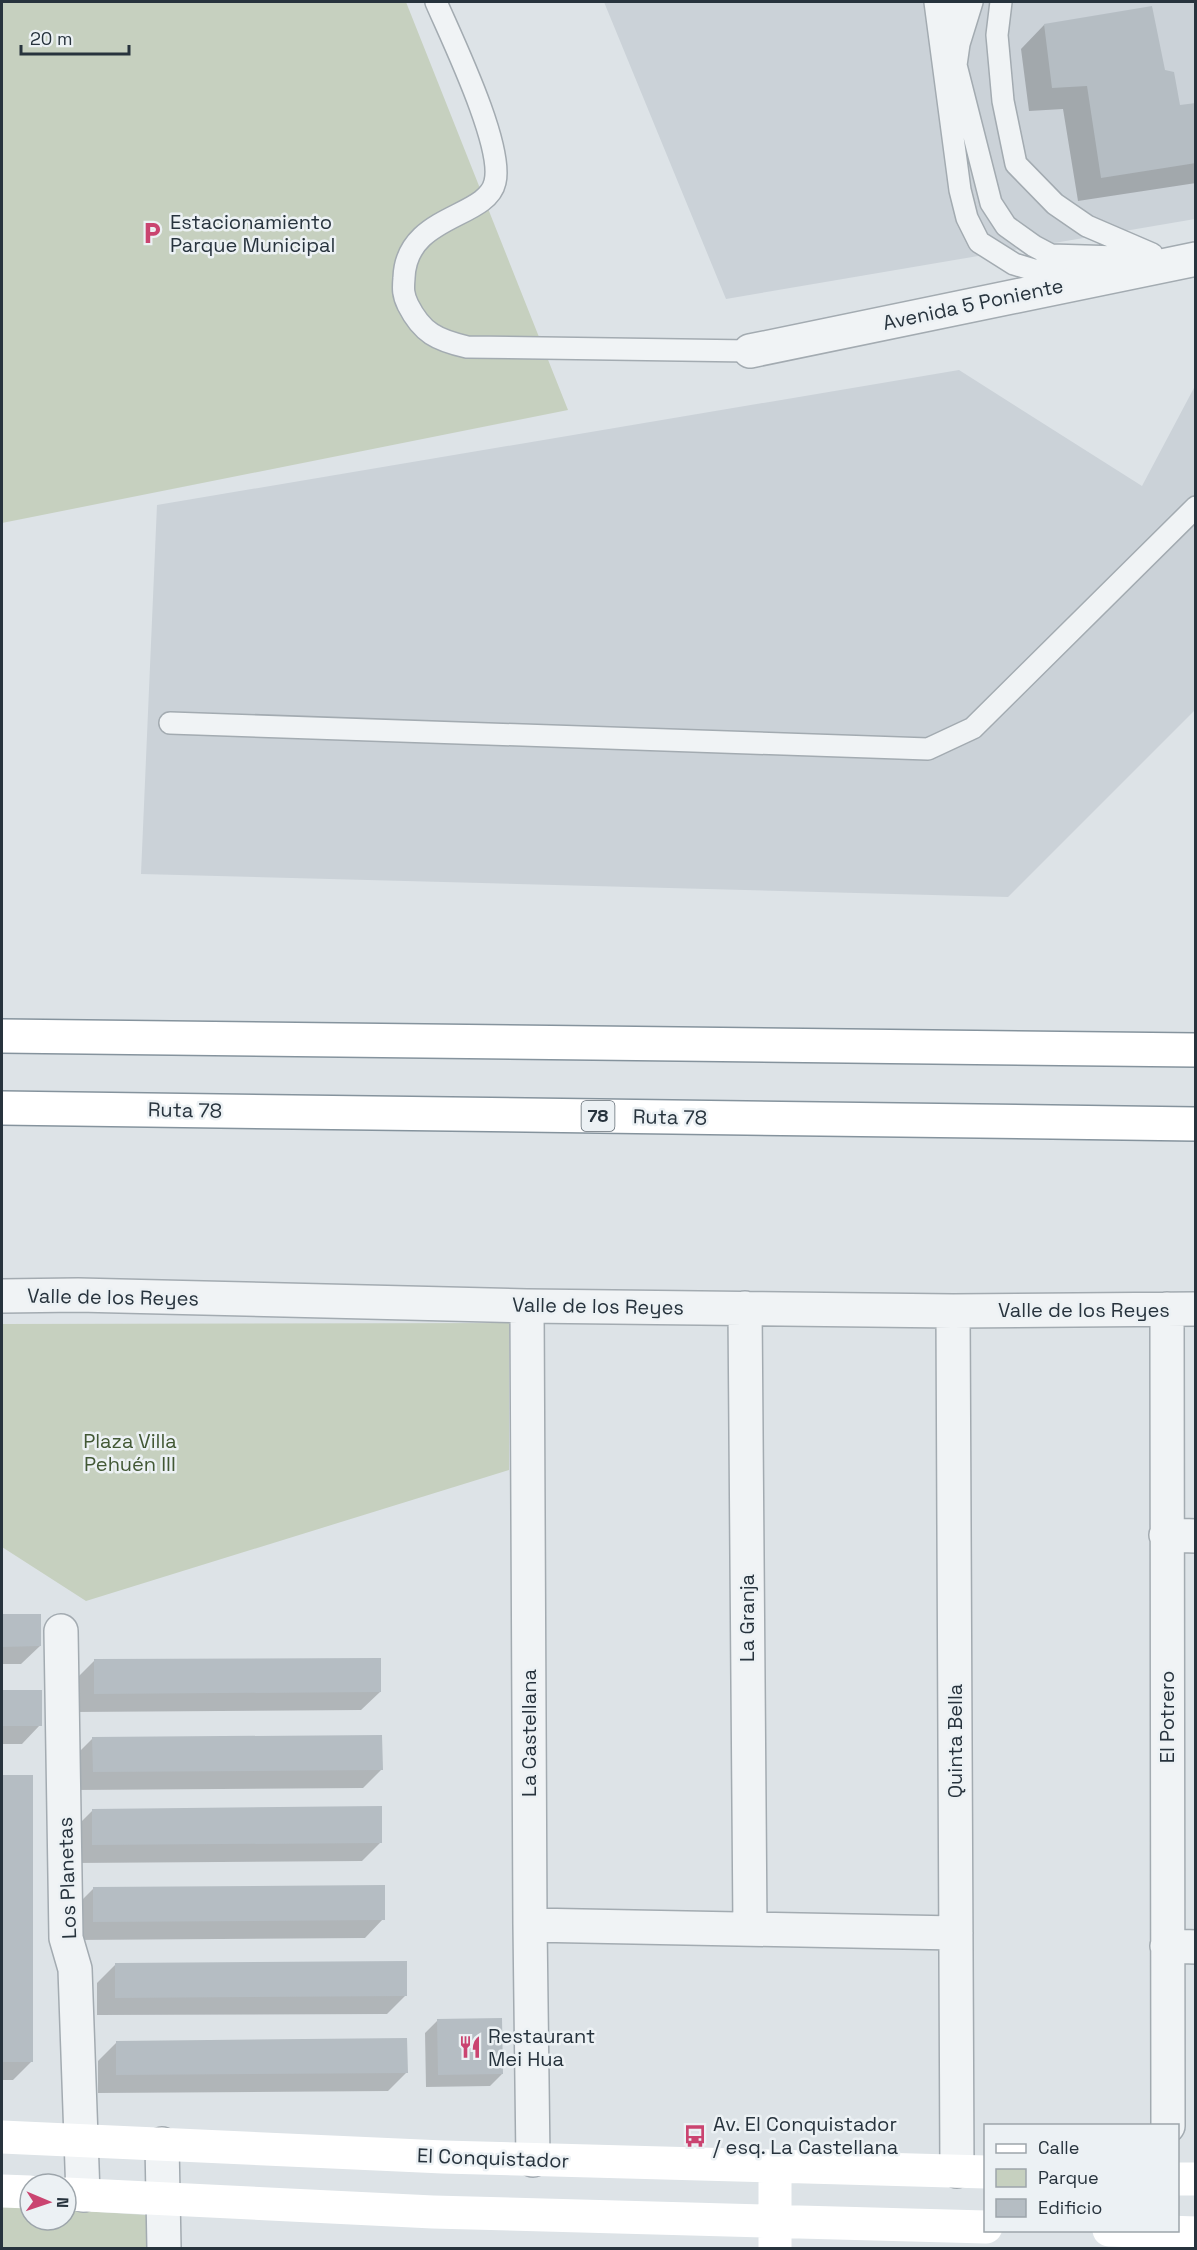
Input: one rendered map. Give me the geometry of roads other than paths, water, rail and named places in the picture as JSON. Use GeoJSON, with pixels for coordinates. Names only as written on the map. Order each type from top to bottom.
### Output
{"type":"FeatureCollection","features":[{"type":"Feature","properties":{"kind":"main road"},"geometry":{"type":"LineString","coordinates":[[2,1036],[1196,1050]]}},
{"type":"Feature","properties":{"kind":"main road","name":"Ruta 78"},"geometry":{"type":"LineString","coordinates":[[2,1108],[1196,1124]]}},
{"type":"Feature","properties":{"kind":"main road","name":"El Conquistador"},"geometry":{"type":"LineString","coordinates":[[2,2137],[533,2160],[971,2172]]}},
{"type":"Feature","properties":{"kind":"main road"},"geometry":{"type":"LineString","coordinates":[[775,2167],[775,2235]]}},
{"type":"Feature","properties":{"kind":"main road"},"geometry":{"type":"LineString","coordinates":[[1179,2179],[1196,2179]]}},
{"type":"Feature","properties":{"kind":"main road"},"geometry":{"type":"LineString","coordinates":[[2,2191],[18,2192]]}},
{"type":"Feature","properties":{"kind":"main road"},"geometry":{"type":"LineString","coordinates":[[78,2194],[433,2212],[775,2235],[984,2227]]}},
{"type":"Feature","properties":{"kind":"main road"},"geometry":{"type":"LineString","coordinates":[[1167,2232],[1196,2233]]}},
{"type":"Feature","properties":{"kind":"street","name":"Avenida 5 Poniente"},"geometry":{"type":"LineString","coordinates":[[750,351],[1149,264],[1196,257]]}},
{"type":"Feature","properties":{"kind":"street","name":"Valle de los Reyes"},"geometry":{"type":"LineString","coordinates":[[2,1296],[78,1295],[527,1306],[953,1311],[1181,1309]]}},
{"type":"Feature","properties":{"kind":"street","name":"La Castellana"},"geometry":{"type":"LineString","coordinates":[[527,1306],[533,2160]]}},
{"type":"Feature","properties":{"kind":"street","name":"La Granja"},"geometry":{"type":"LineString","coordinates":[[745,1308],[750,1929]]}},
{"type":"Feature","properties":{"kind":"street","name":"El Potrero"},"geometry":{"type":"LineString","coordinates":[[1168,2124],[1181,1946],[1181,1309]]}},
{"type":"Feature","properties":{"kind":"street","name":"Quinta Bella"},"geometry":{"type":"LineString","coordinates":[[953,1311],[956,1933],[971,2172]]}},
{"type":"Feature","properties":{"kind":"street","name":"Los Planetas"},"geometry":{"type":"LineString","coordinates":[[61,1631],[66,1938],[75,1969],[81,2141],[77,2172]]}},
{"type":"Feature","properties":{"kind":"street"},"geometry":{"type":"LineString","coordinates":[[530,1924],[956,1933]]}},
{"type":"Feature","properties":{"kind":"street"},"geometry":{"type":"LineString","coordinates":[[162,2144],[164,2248]]}},
{"type":"Feature","properties":{"kind":"lane"},"geometry":{"type":"LineString","coordinates":[[436,2],[479,104],[494,152],[495,182],[482,202],[434,226],[417,243],[404,266],[403,296],[423,330],[446,343],[467,347],[750,351]]}},
{"type":"Feature","properties":{"kind":"lane"},"geometry":{"type":"LineString","coordinates":[[935,2],[960,190],[967,218],[979,242],[1014,264],[1034,270],[1149,264]]}},
{"type":"Feature","properties":{"kind":"lane"},"geometry":{"type":"LineString","coordinates":[[955,2],[959,44]]}},
{"type":"Feature","properties":{"kind":"lane"},"geometry":{"type":"LineString","coordinates":[[972,2],[959,44],[956,65],[991,203],[1006,226],[1051,255],[1149,264]]}},
{"type":"Feature","properties":{"kind":"lane"},"geometry":{"type":"LineString","coordinates":[[1001,2],[997,35],[1003,101],[1016,164],[1055,204],[1149,264]]}},
{"type":"Feature","properties":{"kind":"lane"},"geometry":{"type":"LineString","coordinates":[[170,723],[928,749],[972,728],[1196,507]]}},
{"type":"Feature","properties":{"kind":"place","name":"Estacionamiento Parque Municipal"},"geometry":{"type":"Point","coordinates":[152,233]}},
{"type":"Feature","properties":{"kind":"place","name":"Restaurant Mei Hua"},"geometry":{"type":"Point","coordinates":[470,2047]}},
{"type":"Feature","properties":{"kind":"place","name":"Av. El Conquistador / esq. La Castellana"},"geometry":{"type":"Point","coordinates":[695,2136]}},
{"type":"Feature","properties":{"kind":"park label","name":"Plaza Villa Pehuén III"},"geometry":{"type":"Point","coordinates":[130,1452]}}]}
